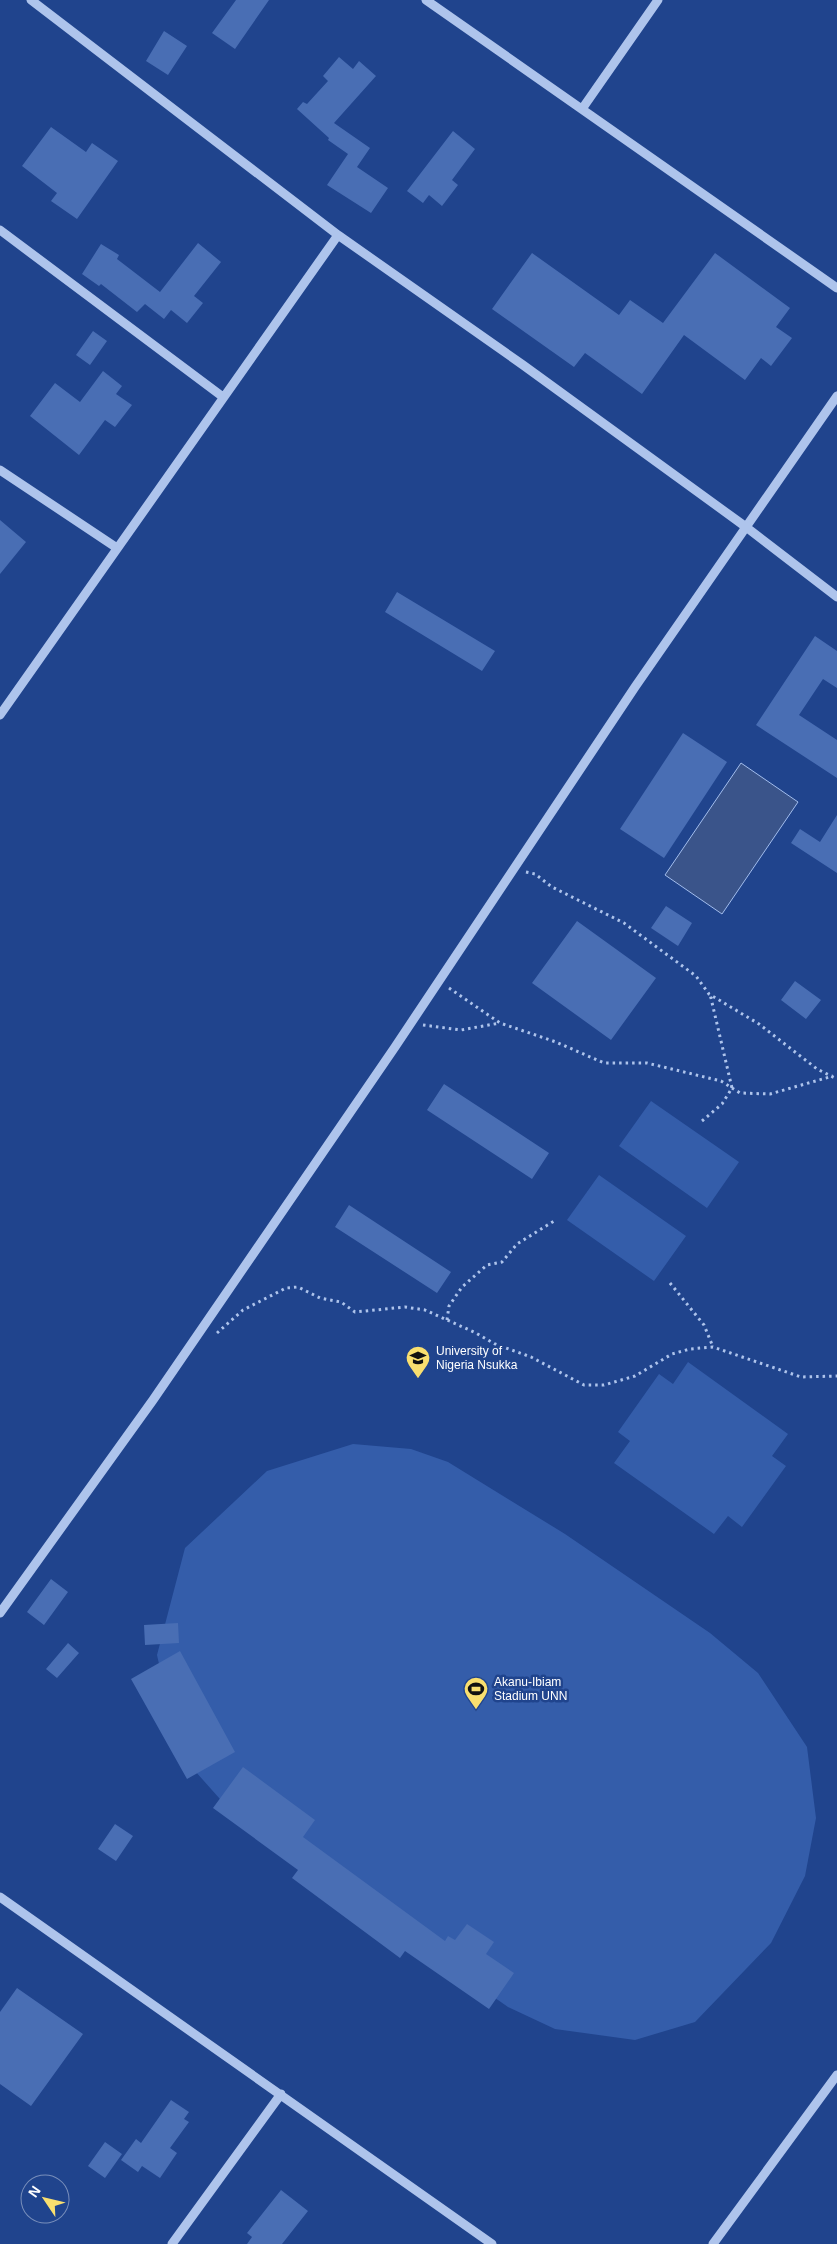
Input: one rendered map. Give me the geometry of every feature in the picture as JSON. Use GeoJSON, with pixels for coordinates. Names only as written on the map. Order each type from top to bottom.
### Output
{"type":"FeatureCollection","features":[{"type":"Feature","properties":{"kind":"street"},"geometry":{"type":"LineString","coordinates":[[31,0],[338,235],[523,364],[746,527],[837,597]]}},
{"type":"Feature","properties":{"kind":"street"},"geometry":{"type":"LineString","coordinates":[[426,0],[837,288]]}},
{"type":"Feature","properties":{"kind":"street"},"geometry":{"type":"LineString","coordinates":[[582,109],[658,0]]}},
{"type":"Feature","properties":{"kind":"street"},"geometry":{"type":"LineString","coordinates":[[0,230],[223,397]]}},
{"type":"Feature","properties":{"kind":"street"},"geometry":{"type":"LineString","coordinates":[[0,715],[338,235]]}},
{"type":"Feature","properties":{"kind":"street"},"geometry":{"type":"LineString","coordinates":[[0,1613],[153,1400],[438,982],[635,687],[837,396]]}},
{"type":"Feature","properties":{"kind":"street"},"geometry":{"type":"LineString","coordinates":[[0,470],[117,548]]}},
{"type":"Feature","properties":{"kind":"street"},"geometry":{"type":"LineString","coordinates":[[0,1897],[282,2094],[492,2244]]}},
{"type":"Feature","properties":{"kind":"street"},"geometry":{"type":"LineString","coordinates":[[714,2244],[837,2075]]}},
{"type":"Feature","properties":{"kind":"street"},"geometry":{"type":"LineString","coordinates":[[172,2244],[282,2094]]}},
{"type":"Feature","properties":{"kind":"path"},"geometry":{"type":"LineString","coordinates":[[513,870],[535,874],[552,887],[624,923],[696,976],[710,994],[759,1024],[818,1069],[837,1078]]}},
{"type":"Feature","properties":{"kind":"path"},"geometry":{"type":"LineString","coordinates":[[438,982],[500,1023],[556,1042],[604,1063],[647,1063],[720,1081],[740,1093],[770,1094],[833,1076]]}},
{"type":"Feature","properties":{"kind":"path"},"geometry":{"type":"LineString","coordinates":[[702,1121],[722,1104],[732,1088],[716,1028],[710,994]]}},
{"type":"Feature","properties":{"kind":"path"},"geometry":{"type":"LineString","coordinates":[[410,1023],[461,1030],[500,1023]]}},
{"type":"Feature","properties":{"kind":"path"},"geometry":{"type":"LineString","coordinates":[[447,1320],[449,1306],[462,1287],[487,1265],[502,1262],[517,1244],[554,1221]]}},
{"type":"Feature","properties":{"kind":"path"},"geometry":{"type":"LineString","coordinates":[[670,1283],[704,1325],[713,1347]]}},
{"type":"Feature","properties":{"kind":"path"},"geometry":{"type":"LineString","coordinates":[[214,1336],[243,1310],[286,1288],[298,1287],[320,1298],[341,1302],[355,1312],[405,1307],[425,1310],[476,1333],[495,1344],[531,1357],[584,1384],[604,1385],[635,1376],[672,1354],[690,1349],[713,1347],[802,1377],[837,1376]]}},
{"type":"Feature","properties":{"kind":"shaded area"},"geometry":{"type":"Polygon","coordinates":[[[741,763],[798,802],[722,914],[665,875],[741,763]]]}},
{"type":"Feature","properties":{"kind":"shaded area"},"geometry":{"type":"Polygon","coordinates":[[[651,1101],[739,1162],[707,1208],[619,1146],[651,1101]]]}},
{"type":"Feature","properties":{"kind":"shaded area"},"geometry":{"type":"Polygon","coordinates":[[[599,1175],[686,1236],[654,1281],[567,1220],[599,1175]]]}},
{"type":"Feature","properties":{"kind":"shaded area"},"geometry":{"type":"Polygon","coordinates":[[[688,1362],[788,1434],[772,1456],[786,1466],[742,1527],[728,1516],[714,1534],[614,1463],[630,1441],[618,1432],[659,1374],[673,1384],[688,1362]]]}},
{"type":"Feature","properties":{"kind":"shaded area","name":"Akanu-Ibiam Stadium UNN"},"geometry":{"type":"Polygon","coordinates":[[[353,1444],[411,1449],[448,1462],[565,1534],[710,1633],[758,1673],[807,1747],[816,1818],[805,1876],[771,1943],[695,2022],[635,2040],[555,2029],[508,2007],[236,1817],[179,1753],[157,1655],[185,1548],[267,1471],[353,1444]]]}},
{"type":"Feature","properties":{"kind":"building"},"geometry":{"type":"Polygon","coordinates":[[[236,0],[269,0],[235,49],[212,33],[236,0]]]}},
{"type":"Feature","properties":{"kind":"building"},"geometry":{"type":"Polygon","coordinates":[[[164,31],[187,46],[168,75],[146,61],[164,31]]]}},
{"type":"Feature","properties":{"kind":"building"},"geometry":{"type":"Polygon","coordinates":[[[339,57],[353,69],[359,61],[376,76],[334,123],[370,148],[357,167],[388,188],[371,213],[327,185],[348,154],[328,140],[329,138],[297,109],[303,102],[307,104],[328,81],[323,76],[339,57]]]}},
{"type":"Feature","properties":{"kind":"building"},"geometry":{"type":"Polygon","coordinates":[[[51,127],[86,152],[92,143],[118,161],[77,219],[51,201],[57,193],[22,166],[51,127]]]}},
{"type":"Feature","properties":{"kind":"building"},"geometry":{"type":"Polygon","coordinates":[[[453,131],[475,149],[452,180],[458,185],[442,206],[429,195],[423,203],[407,191],[453,131]]]}},
{"type":"Feature","properties":{"kind":"building"},"geometry":{"type":"Polygon","coordinates":[[[198,243],[221,262],[194,296],[203,303],[187,323],[171,310],[164,319],[145,304],[137,312],[101,284],[99,286],[82,274],[101,244],[119,255],[117,259],[160,292],[198,243]]]}},
{"type":"Feature","properties":{"kind":"building"},"geometry":{"type":"Polygon","coordinates":[[[532,253],[619,315],[630,300],[663,323],[715,253],[790,308],[776,327],[792,338],[771,366],[761,358],[745,380],[684,335],[642,394],[585,353],[574,367],[492,309],[532,253]]]}},
{"type":"Feature","properties":{"kind":"building"},"geometry":{"type":"Polygon","coordinates":[[[93,331],[107,341],[90,365],[76,355],[93,331]]]}},
{"type":"Feature","properties":{"kind":"building"},"geometry":{"type":"Polygon","coordinates":[[[103,371],[122,386],[116,394],[132,405],[115,427],[105,420],[79,455],[30,416],[55,383],[80,402],[103,371]]]}},
{"type":"Feature","properties":{"kind":"building"},"geometry":{"type":"Polygon","coordinates":[[[0,520],[26,542],[0,574],[0,520]]]}},
{"type":"Feature","properties":{"kind":"building"},"geometry":{"type":"Polygon","coordinates":[[[397,592],[495,651],[482,671],[385,612],[397,592]]]}},
{"type":"Feature","properties":{"kind":"building"},"geometry":{"type":"Polygon","coordinates":[[[815,636],[837,651],[837,688],[823,679],[799,715],[837,740],[837,778],[756,725],[815,636]]]}},
{"type":"Feature","properties":{"kind":"building"},"geometry":{"type":"Polygon","coordinates":[[[683,733],[727,762],[664,858],[620,829],[683,733]]]}},
{"type":"Feature","properties":{"kind":"building"},"geometry":{"type":"Polygon","coordinates":[[[837,815],[837,873],[791,843],[800,829],[820,842],[837,815]]]}},
{"type":"Feature","properties":{"kind":"building"},"geometry":{"type":"Polygon","coordinates":[[[666,906],[692,923],[678,946],[651,928],[666,906]]]}},
{"type":"Feature","properties":{"kind":"building"},"geometry":{"type":"Polygon","coordinates":[[[577,921],[656,978],[611,1040],[532,983],[577,921]]]}},
{"type":"Feature","properties":{"kind":"building"},"geometry":{"type":"Polygon","coordinates":[[[795,981],[821,1000],[806,1019],[781,1000],[795,981]]]}},
{"type":"Feature","properties":{"kind":"building"},"geometry":{"type":"Polygon","coordinates":[[[444,1084],[549,1153],[532,1179],[427,1110],[444,1084]]]}},
{"type":"Feature","properties":{"kind":"building"},"geometry":{"type":"Polygon","coordinates":[[[349,1205],[451,1272],[437,1293],[335,1227],[349,1205]]]}},
{"type":"Feature","properties":{"kind":"building"},"geometry":{"type":"Polygon","coordinates":[[[51,1579],[68,1592],[44,1625],[27,1612],[51,1579]]]}},
{"type":"Feature","properties":{"kind":"building"},"geometry":{"type":"Polygon","coordinates":[[[178,1623],[179,1643],[145,1645],[144,1625],[178,1623]]]}},
{"type":"Feature","properties":{"kind":"building"},"geometry":{"type":"Polygon","coordinates":[[[68,1643],[79,1653],[57,1678],[46,1669],[68,1643]]]}},
{"type":"Feature","properties":{"kind":"building"},"geometry":{"type":"Polygon","coordinates":[[[180,1651],[235,1752],[187,1779],[131,1679],[180,1651]]]}},
{"type":"Feature","properties":{"kind":"building"},"geometry":{"type":"Polygon","coordinates":[[[243,1767],[315,1820],[303,1837],[445,1941],[448,1936],[455,1940],[467,1924],[494,1942],[486,1954],[514,1973],[489,2009],[405,1951],[400,1958],[292,1878],[298,1870],[213,1808],[243,1767]]]}},
{"type":"Feature","properties":{"kind":"building"},"geometry":{"type":"Polygon","coordinates":[[[115,1824],[133,1836],[116,1861],[98,1849],[115,1824]]]}},
{"type":"Feature","properties":{"kind":"building"},"geometry":{"type":"Polygon","coordinates":[[[17,1988],[83,2034],[31,2106],[0,2084],[0,2012],[17,1988]]]}},
{"type":"Feature","properties":{"kind":"building"},"geometry":{"type":"Polygon","coordinates":[[[171,2100],[189,2112],[184,2119],[189,2122],[170,2148],[177,2153],[160,2178],[142,2166],[138,2172],[121,2160],[136,2139],[141,2143],[171,2100]]]}},
{"type":"Feature","properties":{"kind":"building"},"geometry":{"type":"Polygon","coordinates":[[[105,2142],[122,2154],[105,2178],[88,2166],[105,2142]]]}},
{"type":"Feature","properties":{"kind":"building"},"geometry":{"type":"Polygon","coordinates":[[[281,2190],[308,2211],[282,2244],[247,2244],[252,2237],[247,2233],[281,2190]]]}},
{"type":"Feature","properties":{"kind":"place","name":"University of Nigeria Nsukka"},"geometry":{"type":"Point","coordinates":[418,1379]}},
{"type":"Feature","properties":{"kind":"place","name":"Akanu-Ibiam Stadium UNN"},"geometry":{"type":"Point","coordinates":[476,1710]}}]}
